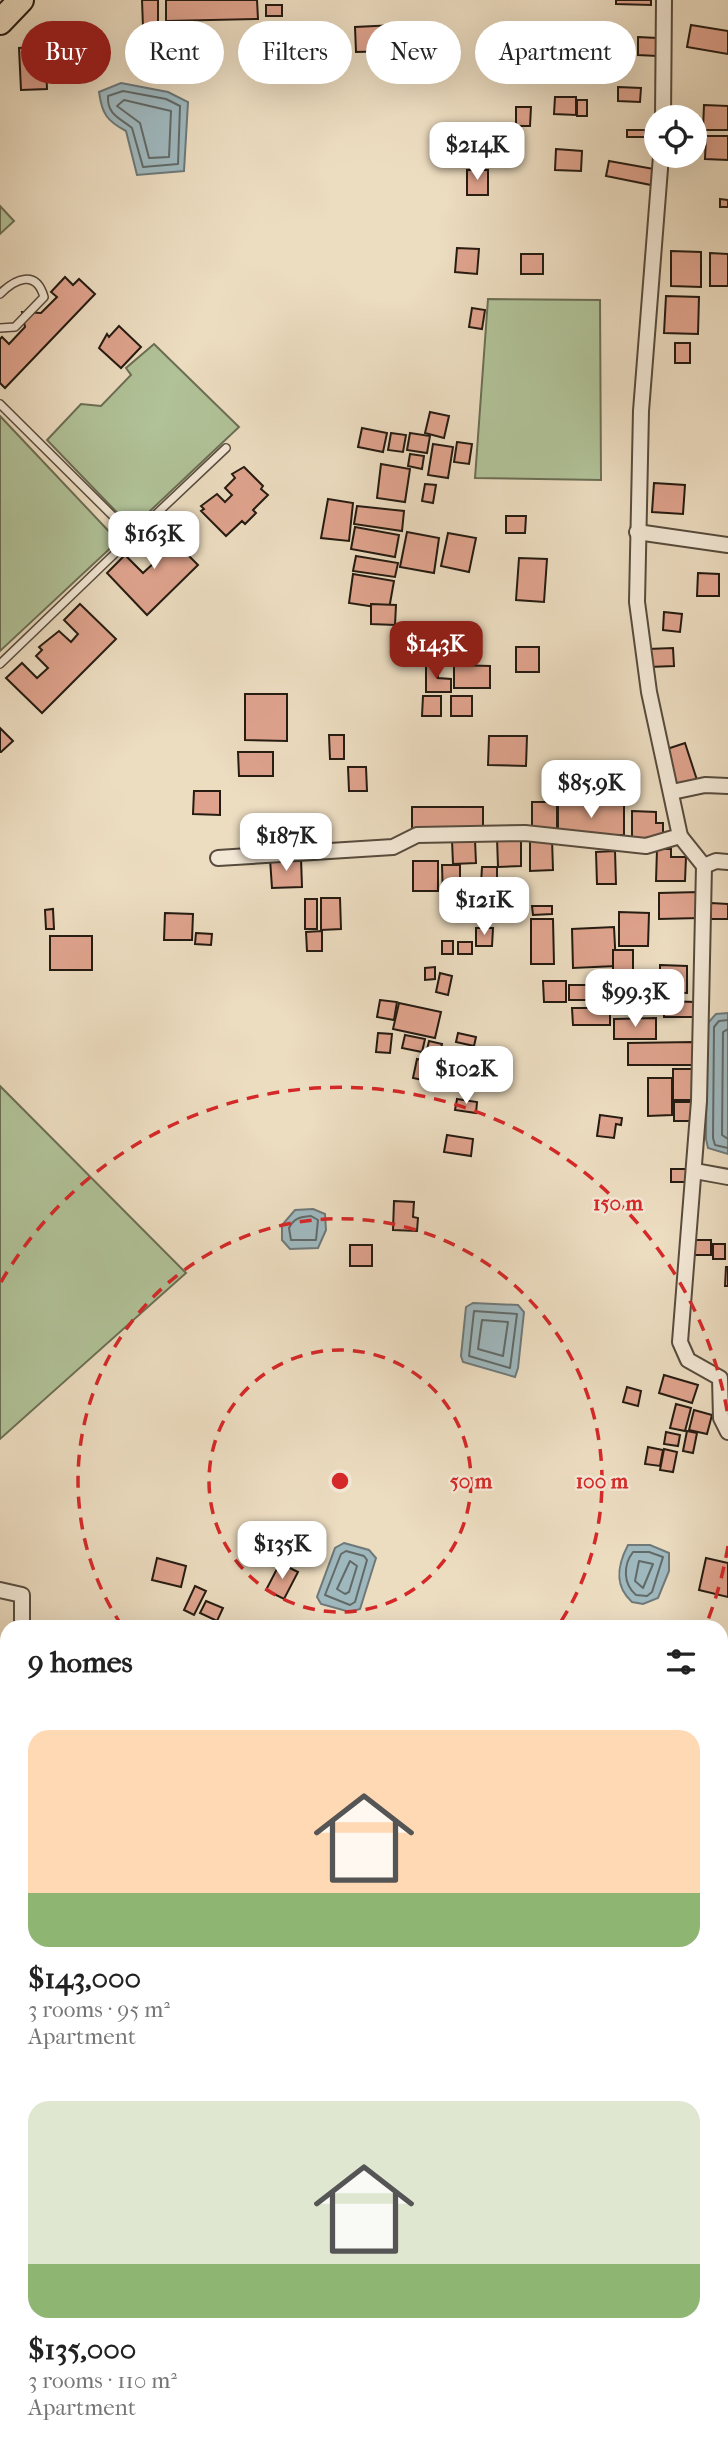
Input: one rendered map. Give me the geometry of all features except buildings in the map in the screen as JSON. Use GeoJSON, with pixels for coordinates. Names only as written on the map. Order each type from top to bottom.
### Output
{"type":"FeatureCollection","features":[{"type":"Feature","properties":{"kind":"highway"},"geometry":{"type":"LineString","coordinates":[[0,22],[21,0]]}},
{"type":"Feature","properties":{"kind":"street"},"geometry":{"type":"LineString","coordinates":[[663,105],[664,0]]}},
{"type":"Feature","properties":{"kind":"street"},"geometry":{"type":"LineString","coordinates":[[660,168],[647,308],[636,602],[642,646],[680,836],[704,866],[699,1101],[680,1342],[688,1360],[720,1378],[721,1418],[728,1432]]}},
{"type":"Feature","properties":{"kind":"street"},"geometry":{"type":"LineString","coordinates":[[637,532],[728,545]]}},
{"type":"Feature","properties":{"kind":"street"},"geometry":{"type":"LineString","coordinates":[[672,792],[705,785],[728,786]]}},
{"type":"Feature","properties":{"kind":"street"},"geometry":{"type":"LineString","coordinates":[[218,858],[393,847],[417,835],[525,833],[646,846],[680,836]]}},
{"type":"Feature","properties":{"kind":"street"},"geometry":{"type":"LineString","coordinates":[[704,866],[728,862]]}},
{"type":"Feature","properties":{"kind":"street"},"geometry":{"type":"LineString","coordinates":[[695,1171],[728,1177]]}},
{"type":"Feature","properties":{"kind":"street"},"geometry":{"type":"LineString","coordinates":[[0,1590],[22,1595],[22,1620]]}},
{"type":"Feature","properties":{"kind":"lane"},"geometry":{"type":"LineString","coordinates":[[0,294],[17,279],[26,278],[38,284],[44,297],[15,327],[0,328]]}},
{"type":"Feature","properties":{"kind":"lane"},"geometry":{"type":"LineString","coordinates":[[0,404],[133,536]]}},
{"type":"Feature","properties":{"kind":"lane"},"geometry":{"type":"LineString","coordinates":[[0,664],[226,448]]}},
{"type":"Feature","properties":{"kind":"green space"},"geometry":{"type":"Polygon","coordinates":[[[0,206],[14,221],[0,234],[0,206]]]}},
{"type":"Feature","properties":{"kind":"green space"},"geometry":{"type":"Polygon","coordinates":[[[488,299],[600,300],[601,480],[475,478],[488,299]]]}},
{"type":"Feature","properties":{"kind":"green space"},"geometry":{"type":"Polygon","coordinates":[[[154,344],[239,427],[132,528],[47,440],[81,404],[101,406],[131,375],[126,368],[154,344]]]}},
{"type":"Feature","properties":{"kind":"green space"},"geometry":{"type":"Polygon","coordinates":[[[0,416],[118,541],[0,651],[0,416]]]}},
{"type":"Feature","properties":{"kind":"green space"},"geometry":{"type":"Polygon","coordinates":[[[0,1086],[186,1273],[0,1439],[0,1086]]]}},
{"type":"Feature","properties":{"kind":"water"},"geometry":{"type":"Polygon","coordinates":[[[121,83],[168,92],[188,102],[184,171],[137,175],[126,131],[106,116],[99,92],[121,83]]]}},
{"type":"Feature","properties":{"kind":"water"},"geometry":{"type":"Polygon","coordinates":[[[728,1013],[728,1154],[708,1148],[706,1139],[707,1024],[716,1014],[728,1013]]]}},
{"type":"Feature","properties":{"kind":"water"},"geometry":{"type":"Polygon","coordinates":[[[313,1209],[325,1214],[326,1230],[318,1248],[290,1249],[282,1240],[282,1225],[295,1210],[313,1209]]]}},
{"type":"Feature","properties":{"kind":"water"},"geometry":{"type":"Polygon","coordinates":[[[473,1303],[518,1305],[524,1312],[515,1377],[463,1362],[461,1356],[466,1307],[473,1303]]]}},
{"type":"Feature","properties":{"kind":"water"},"geometry":{"type":"Polygon","coordinates":[[[344,1543],[369,1550],[376,1558],[360,1609],[350,1612],[321,1604],[317,1597],[335,1548],[344,1543]]]}},
{"type":"Feature","properties":{"kind":"water"},"geometry":{"type":"Polygon","coordinates":[[[628,1545],[650,1545],[669,1553],[669,1571],[658,1598],[643,1604],[632,1602],[622,1589],[619,1575],[621,1561],[628,1545]]]}}]}
